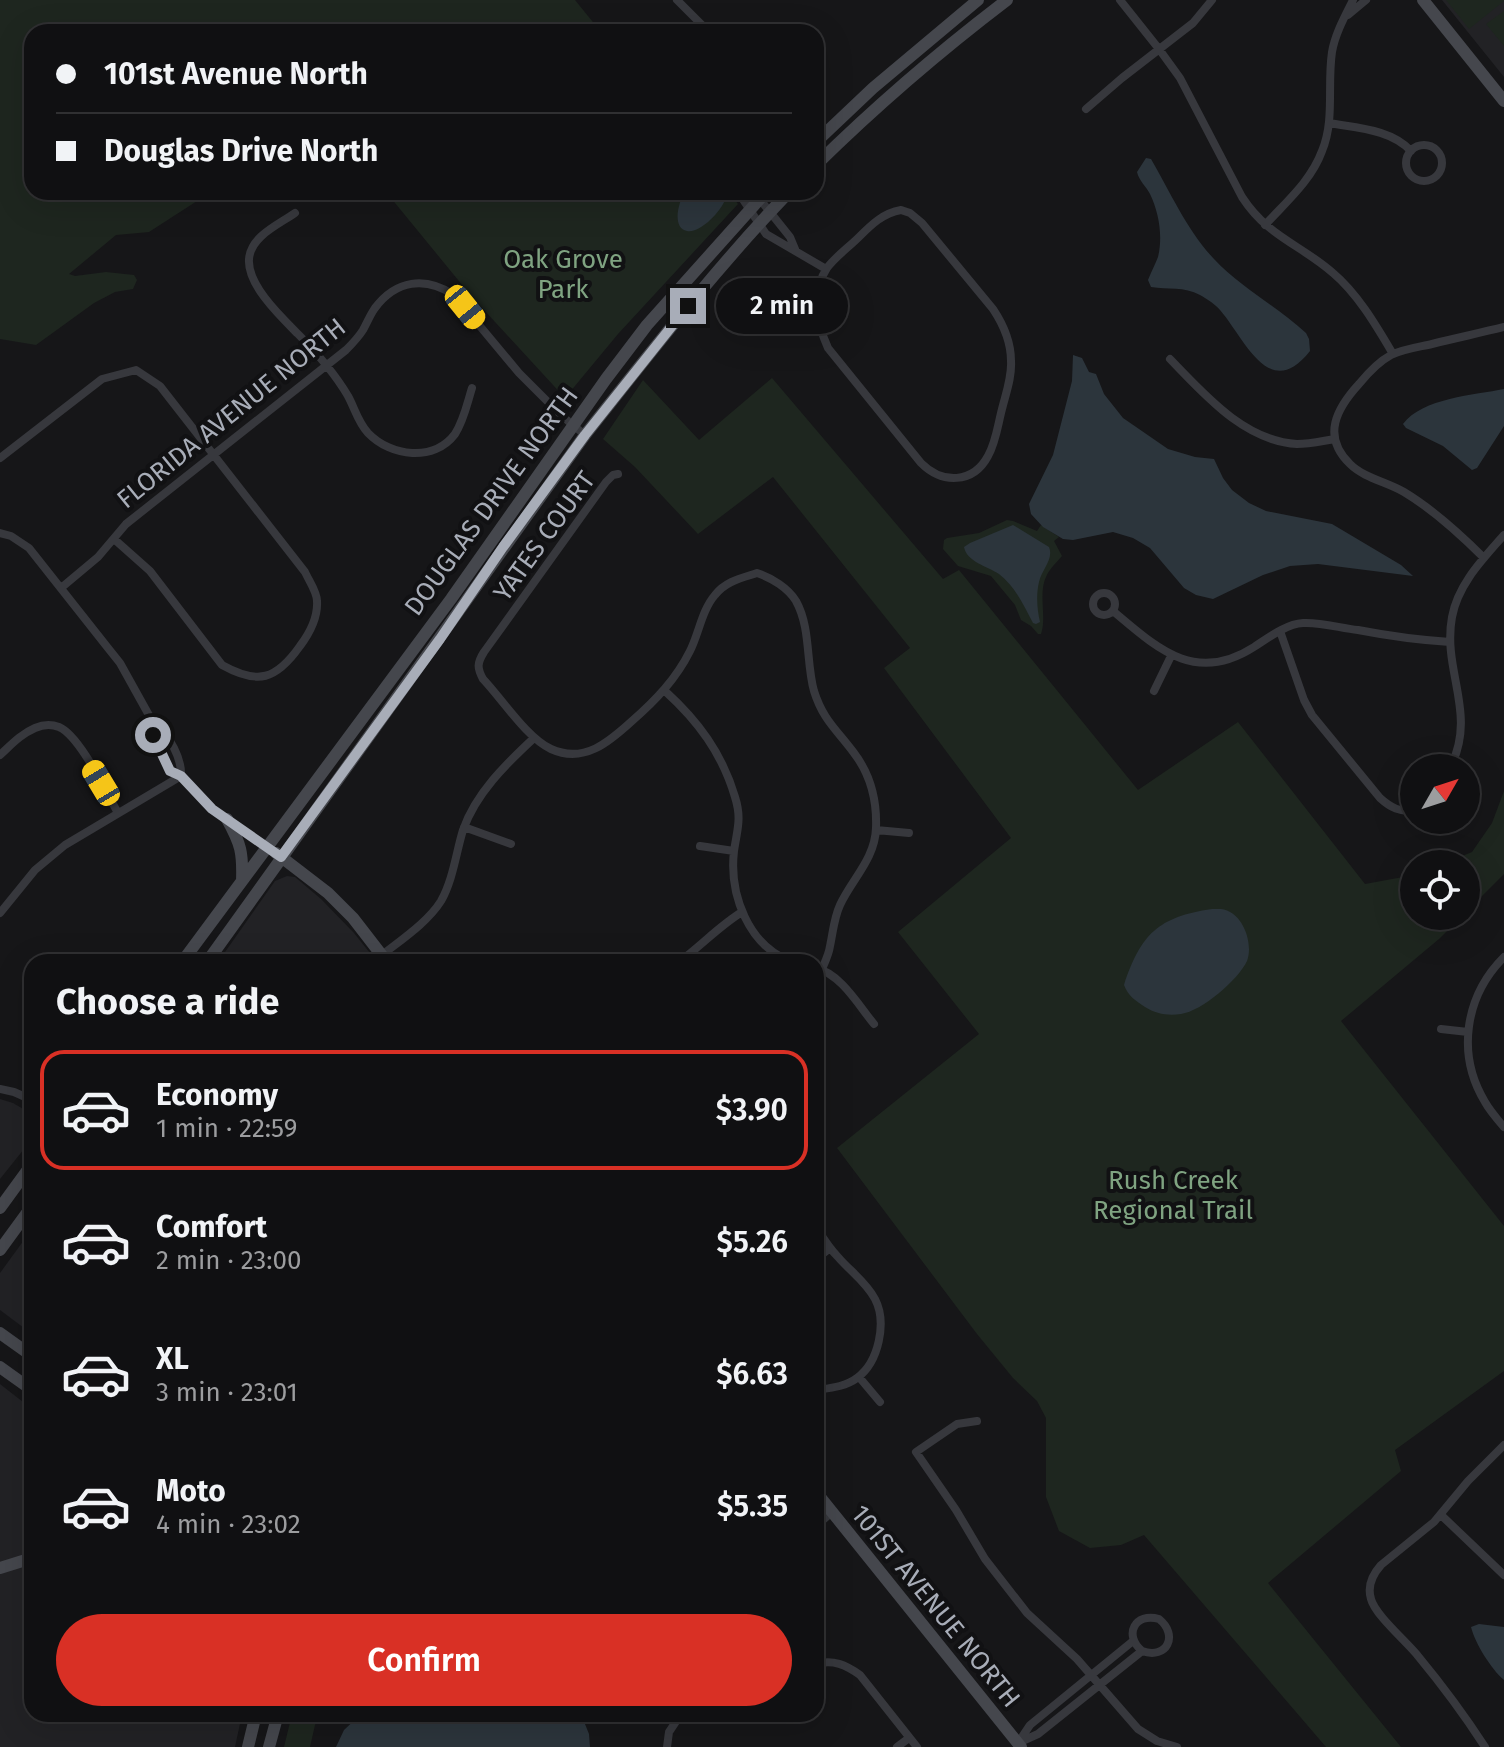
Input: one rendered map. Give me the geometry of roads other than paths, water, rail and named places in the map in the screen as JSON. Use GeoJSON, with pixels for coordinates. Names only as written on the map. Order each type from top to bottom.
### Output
{"type":"FeatureCollection","features":[{"type":"Feature","properties":{"kind":"main road"},"geometry":{"type":"LineString","coordinates":[[824,134],[873,88],[978,0]]}},
{"type":"Feature","properties":{"kind":"main road"},"geometry":{"type":"LineString","coordinates":[[824,158],[900,87],[1007,0]]}},
{"type":"Feature","properties":{"kind":"main road"},"geometry":{"type":"LineString","coordinates":[[1423,0],[1504,101]]}},
{"type":"Feature","properties":{"kind":"main road","name":"DOUGLAS DRIVE NORTH"},"geometry":{"type":"LineString","coordinates":[[188,954],[468,574],[606,379],[647,325],[756,200]]}},
{"type":"Feature","properties":{"kind":"main road","name":"DOUGLAS DRIVE NORTH"},"geometry":{"type":"LineString","coordinates":[[213,954],[585,435],[720,267],[781,200]]}},
{"type":"Feature","properties":{"kind":"main road"},"geometry":{"type":"LineString","coordinates":[[227,819],[242,853],[242,882]]}},
{"type":"Feature","properties":{"kind":"main road"},"geometry":{"type":"LineString","coordinates":[[268,848],[328,893],[382,954]]}},
{"type":"Feature","properties":{"kind":"main road"},"geometry":{"type":"LineString","coordinates":[[0,1208],[24,1175]]}},
{"type":"Feature","properties":{"kind":"main road"},"geometry":{"type":"LineString","coordinates":[[0,1250],[24,1217]]}},
{"type":"Feature","properties":{"kind":"main road"},"geometry":{"type":"LineString","coordinates":[[0,1333],[24,1350]]}},
{"type":"Feature","properties":{"kind":"main road"},"geometry":{"type":"LineString","coordinates":[[0,1367],[24,1384]]}},
{"type":"Feature","properties":{"kind":"main road","name":"101ST AVENUE NORTH"},"geometry":{"type":"LineString","coordinates":[[824,1502],[1017,1746]]}},
{"type":"Feature","properties":{"kind":"main road"},"geometry":{"type":"LineString","coordinates":[[0,1568],[24,1560]]}},
{"type":"Feature","properties":{"kind":"main road"},"geometry":{"type":"LineString","coordinates":[[248,1747],[254,1722]]}},
{"type":"Feature","properties":{"kind":"main road"},"geometry":{"type":"LineString","coordinates":[[269,1747],[276,1722]]}},
{"type":"Feature","properties":{"kind":"street"},"geometry":{"type":"LineString","coordinates":[[677,0],[700,24]]}},
{"type":"Feature","properties":{"kind":"street"},"geometry":{"type":"LineString","coordinates":[[1120,0],[1180,78],[1250,209],[1265,225],[1342,281],[1393,354]]}},
{"type":"Feature","properties":{"kind":"street"},"geometry":{"type":"LineString","coordinates":[[1086,109],[1193,23],[1212,0]]}},
{"type":"Feature","properties":{"kind":"street"},"geometry":{"type":"LineString","coordinates":[[1265,225],[1309,176],[1323,151],[1329,123],[1332,54],[1336,37],[1353,0]]}},
{"type":"Feature","properties":{"kind":"street"},"geometry":{"type":"LineString","coordinates":[[1346,17],[1366,0]]}},
{"type":"Feature","properties":{"kind":"street"},"geometry":{"type":"LineString","coordinates":[[1329,123],[1392,137],[1411,151]]}},
{"type":"Feature","properties":{"kind":"street"},"geometry":{"type":"LineString","coordinates":[[1421,145],[1437,150],[1442,161],[1437,177],[1425,182],[1409,174],[1405,162],[1411,151],[1421,145]]}},
{"type":"Feature","properties":{"kind":"street"},"geometry":{"type":"LineString","coordinates":[[744,200],[766,234],[826,269]]}},
{"type":"Feature","properties":{"kind":"street"},"geometry":{"type":"LineString","coordinates":[[763,200],[790,237],[795,250]]}},
{"type":"Feature","properties":{"kind":"street"},"geometry":{"type":"LineString","coordinates":[[901,210],[922,223],[993,309],[1008,343],[1011,375],[993,445],[987,459],[971,474],[955,479],[939,476],[928,469],[828,348],[820,330],[818,304],[826,269],[880,218],[901,210]]}},
{"type":"Feature","properties":{"kind":"street"},"geometry":{"type":"LineString","coordinates":[[295,213],[254,244],[249,255],[252,277],[286,323],[347,394],[360,424],[371,437],[400,452],[416,454],[443,446],[462,422],[472,388]]}},
{"type":"Feature","properties":{"kind":"street","name":"FLORIDA AVENUE NORTH"},"geometry":{"type":"LineString","coordinates":[[61,588],[98,557],[126,524],[346,350],[386,296],[406,285],[429,284],[454,295],[519,373],[573,425]]}},
{"type":"Feature","properties":{"kind":"street"},"geometry":{"type":"LineString","coordinates":[[1484,558],[1424,504],[1358,470],[1341,453],[1335,439],[1335,424],[1342,404],[1370,372],[1393,354],[1504,327]]}},
{"type":"Feature","properties":{"kind":"street"},"geometry":{"type":"LineString","coordinates":[[1170,359],[1212,402],[1261,434],[1297,444],[1335,439]]}},
{"type":"Feature","properties":{"kind":"street"},"geometry":{"type":"LineString","coordinates":[[0,458],[102,379],[136,370],[160,386],[305,572],[318,599],[310,633],[287,665],[272,674],[253,677],[237,674],[222,665],[150,571],[114,539]]}},
{"type":"Feature","properties":{"kind":"street"},"geometry":{"type":"LineString","coordinates":[[573,425],[585,435]]}},
{"type":"Feature","properties":{"kind":"street","name":"YATES COURT"},"geometry":{"type":"LineString","coordinates":[[534,738],[483,679],[478,665],[484,652],[606,482],[618,474]]}},
{"type":"Feature","properties":{"kind":"street"},"geometry":{"type":"LineString","coordinates":[[0,533],[29,548],[120,663],[155,726],[153,735],[170,771],[181,776],[212,809],[268,848]]}},
{"type":"Feature","properties":{"kind":"street"},"geometry":{"type":"LineString","coordinates":[[1456,754],[1462,724],[1450,642],[1452,616],[1467,580],[1504,535]]}},
{"type":"Feature","properties":{"kind":"street"},"geometry":{"type":"LineString","coordinates":[[389,954],[440,901],[464,827],[478,799],[509,762],[534,738],[562,753],[577,754],[606,744],[665,691],[691,650],[708,605],[720,590],[729,582],[757,573],[769,577],[796,600],[802,616],[814,691],[822,712],[866,771],[874,800],[876,830],[870,854],[840,904],[830,949],[824,960]]}},
{"type":"Feature","properties":{"kind":"street"},"geometry":{"type":"LineString","coordinates":[[1113,611],[1171,656],[1207,663],[1227,660],[1247,652],[1295,624],[1317,624],[1450,642]]}},
{"type":"Feature","properties":{"kind":"street"},"geometry":{"type":"LineString","coordinates":[[1280,631],[1312,715],[1380,798],[1393,808],[1400,809]]}},
{"type":"Feature","properties":{"kind":"street"},"geometry":{"type":"LineString","coordinates":[[1154,691],[1171,656]]}},
{"type":"Feature","properties":{"kind":"street"},"geometry":{"type":"LineString","coordinates":[[665,691],[690,715],[726,770],[736,799],[740,824],[734,851],[735,891],[742,912],[767,948],[778,954]]}},
{"type":"Feature","properties":{"kind":"street"},"geometry":{"type":"LineString","coordinates":[[0,755],[34,728],[57,726],[75,740],[118,813]]}},
{"type":"Feature","properties":{"kind":"street"},"geometry":{"type":"LineString","coordinates":[[0,913],[35,870],[65,845],[181,776]]}},
{"type":"Feature","properties":{"kind":"street"},"geometry":{"type":"LineString","coordinates":[[464,827],[511,844]]}},
{"type":"Feature","properties":{"kind":"street"},"geometry":{"type":"LineString","coordinates":[[876,830],[909,833]]}},
{"type":"Feature","properties":{"kind":"street"},"geometry":{"type":"LineString","coordinates":[[700,846],[734,851]]}},
{"type":"Feature","properties":{"kind":"street"},"geometry":{"type":"LineString","coordinates":[[690,954],[742,912]]}},
{"type":"Feature","properties":{"kind":"street"},"geometry":{"type":"LineString","coordinates":[[1504,957],[1479,991],[1468,1032],[1470,1064],[1478,1088],[1504,1127]]}},
{"type":"Feature","properties":{"kind":"street"},"geometry":{"type":"LineString","coordinates":[[824,972],[841,984],[874,1024]]}},
{"type":"Feature","properties":{"kind":"street"},"geometry":{"type":"LineString","coordinates":[[1441,1029],[1468,1032]]}},
{"type":"Feature","properties":{"kind":"street"},"geometry":{"type":"LineString","coordinates":[[0,1089],[24,1096]]}},
{"type":"Feature","properties":{"kind":"street"},"geometry":{"type":"LineString","coordinates":[[824,1239],[875,1299],[881,1330],[875,1354],[859,1377],[840,1387],[824,1389]]}},
{"type":"Feature","properties":{"kind":"street"},"geometry":{"type":"LineString","coordinates":[[824,1253],[830,1248]]}},
{"type":"Feature","properties":{"kind":"street"},"geometry":{"type":"LineString","coordinates":[[879,1318],[891,1316]]}},
{"type":"Feature","properties":{"kind":"street"},"geometry":{"type":"LineString","coordinates":[[859,1377],[880,1402]]}},
{"type":"Feature","properties":{"kind":"street"},"geometry":{"type":"LineString","coordinates":[[977,1421],[957,1424],[916,1452],[940,1494],[956,1510],[985,1559],[1027,1613],[1077,1659],[1138,1729],[1157,1741],[1177,1747]]}},
{"type":"Feature","properties":{"kind":"street"},"geometry":{"type":"LineString","coordinates":[[1485,1747],[1417,1655],[1374,1607],[1370,1594],[1371,1582],[1381,1565],[1441,1515],[1468,1481],[1504,1445]]}},
{"type":"Feature","properties":{"kind":"street"},"geometry":{"type":"LineString","coordinates":[[824,1519],[832,1512]]}},
{"type":"Feature","properties":{"kind":"street"},"geometry":{"type":"LineString","coordinates":[[1441,1515],[1504,1575]]}},
{"type":"Feature","properties":{"kind":"street"},"geometry":{"type":"LineString","coordinates":[[1152,1617],[1165,1623],[1169,1630],[1163,1650],[1149,1654],[1142,1651],[1133,1641],[1134,1627],[1139,1621],[1152,1617]]}},
{"type":"Feature","properties":{"kind":"street"},"geometry":{"type":"LineString","coordinates":[[1017,1746],[1030,1725],[1133,1641]]}},
{"type":"Feature","properties":{"kind":"street"},"geometry":{"type":"LineString","coordinates":[[1017,1746],[1038,1734],[1142,1651]]}},
{"type":"Feature","properties":{"kind":"street"},"geometry":{"type":"LineString","coordinates":[[824,1662],[851,1668],[860,1675],[917,1747]]}},
{"type":"Feature","properties":{"kind":"street"},"geometry":{"type":"LineString","coordinates":[[667,1747],[669,1732],[676,1722]]}},
{"type":"Feature","properties":{"kind":"street"},"geometry":{"type":"LineString","coordinates":[[1141,1744],[1146,1735]]}},
{"type":"Feature","properties":{"kind":"street"},"geometry":{"type":"LineString","coordinates":[[897,1747],[909,1738]]}},
{"type":"Feature","properties":{"kind":"park label","name":"Oak Grove Park"},"geometry":{"type":"Point","coordinates":[563,274]}},
{"type":"Feature","properties":{"kind":"park label","name":"Rush Creek Regional Trail"},"geometry":{"type":"Point","coordinates":[1173,1195]}}]}
